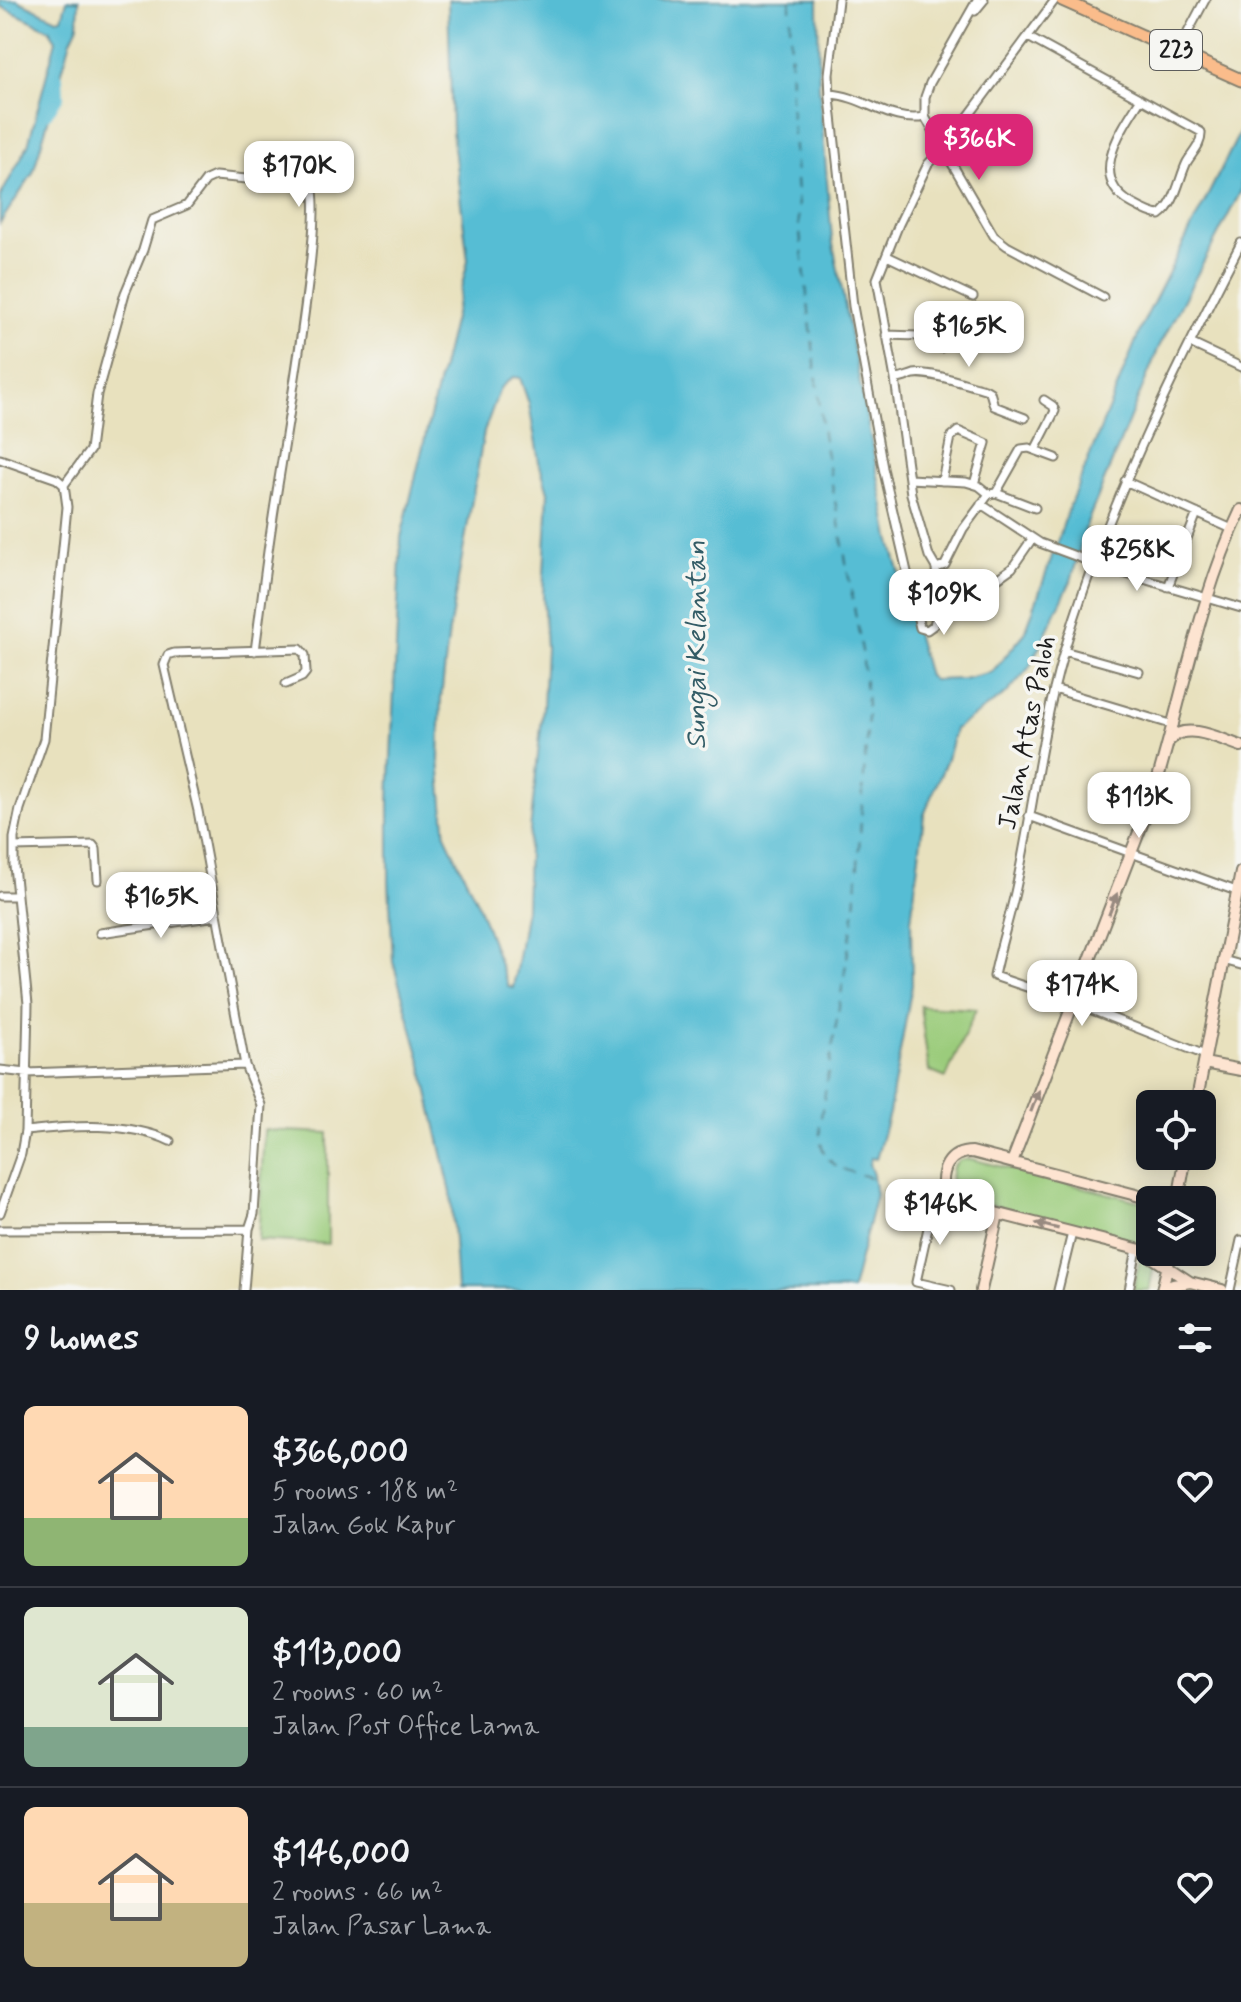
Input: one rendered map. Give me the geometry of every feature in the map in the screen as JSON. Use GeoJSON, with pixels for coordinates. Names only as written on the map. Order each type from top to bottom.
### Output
{"type":"FeatureCollection","features":[{"type":"Feature","properties":{"kind":"main road","name":"223"},"geometry":{"type":"LineString","coordinates":[[1062,0],[1117,22]]}},
{"type":"Feature","properties":{"kind":"main road","name":"223"},"geometry":{"type":"LineString","coordinates":[[1075,0],[1239,79]]}},
{"type":"Feature","properties":{"kind":"main road"},"geometry":{"type":"LineString","coordinates":[[1012,1162],[1132,854],[1170,741],[1206,597],[1241,510]]}},
{"type":"Feature","properties":{"kind":"main road"},"geometry":{"type":"LineString","coordinates":[[1181,700],[1183,717],[1192,731]]}},
{"type":"Feature","properties":{"kind":"main road"},"geometry":{"type":"LineString","coordinates":[[1170,741],[1177,733],[1192,731],[1241,746]]}},
{"type":"Feature","properties":{"kind":"main road"},"geometry":{"type":"LineString","coordinates":[[1198,1090],[1241,872]]}},
{"type":"Feature","properties":{"kind":"main road"},"geometry":{"type":"LineString","coordinates":[[1204,1059],[1241,1070]]}},
{"type":"Feature","properties":{"kind":"main road"},"geometry":{"type":"LineString","coordinates":[[1136,1195],[972,1152],[958,1154],[944,1169],[940,1197],[1136,1247]]}},
{"type":"Feature","properties":{"kind":"main road"},"geometry":{"type":"LineString","coordinates":[[981,1290],[998,1214]]}},
{"type":"Feature","properties":{"kind":"main road"},"geometry":{"type":"LineString","coordinates":[[1162,1290],[1168,1267],[1190,1282],[1222,1290]]}},
{"type":"Feature","properties":{"kind":"main road"},"geometry":{"type":"LineString","coordinates":[[1162,1290],[1190,1282]]}},
{"type":"Feature","properties":{"kind":"street"},"geometry":{"type":"LineString","coordinates":[[838,0],[829,74],[853,306],[883,468],[920,628],[927,630],[934,625],[938,609],[936,568],[929,556],[909,479],[895,379],[876,281],[928,164],[1055,0]]}},
{"type":"Feature","properties":{"kind":"street"},"geometry":{"type":"LineString","coordinates":[[977,0],[930,83],[925,97],[925,117],[994,236],[1103,297]]}},
{"type":"Feature","properties":{"kind":"street"},"geometry":{"type":"LineString","coordinates":[[966,23],[984,0]]}},
{"type":"Feature","properties":{"kind":"street"},"geometry":{"type":"LineString","coordinates":[[1178,51],[1205,0]]}},
{"type":"Feature","properties":{"kind":"street"},"geometry":{"type":"LineString","coordinates":[[1028,37],[1202,134],[1166,211],[1160,215],[1130,203],[1115,191],[1111,183],[1109,164],[1114,143],[1140,100]]}},
{"type":"Feature","properties":{"kind":"street"},"geometry":{"type":"LineString","coordinates":[[830,94],[852,97],[903,120],[925,117]]}},
{"type":"Feature","properties":{"kind":"street"},"geometry":{"type":"LineString","coordinates":[[64,485],[90,450],[97,394],[125,293],[152,220],[187,205],[206,180],[215,176],[311,185],[315,192],[311,253],[255,651]]}},
{"type":"Feature","properties":{"kind":"street","name":"Jalan Atas Paloh"},"geometry":{"type":"LineString","coordinates":[[1074,1003],[994,976],[1016,889],[1054,689],[1064,651],[1125,481],[1241,243]]}},
{"type":"Feature","properties":{"kind":"street"},"geometry":{"type":"LineString","coordinates":[[887,256],[973,297]]}},
{"type":"Feature","properties":{"kind":"street"},"geometry":{"type":"LineString","coordinates":[[886,335],[918,336],[941,348]]}},
{"type":"Feature","properties":{"kind":"street"},"geometry":{"type":"LineString","coordinates":[[1190,343],[1241,367]]}},
{"type":"Feature","properties":{"kind":"street"},"geometry":{"type":"LineString","coordinates":[[895,379],[906,379],[916,374],[985,389],[991,394],[994,406],[1025,418]]}},
{"type":"Feature","properties":{"kind":"street"},"geometry":{"type":"LineString","coordinates":[[1035,450],[1055,411],[1044,400]]}},
{"type":"Feature","properties":{"kind":"street"},"geometry":{"type":"LineString","coordinates":[[942,481],[951,437],[958,431],[986,443],[987,449],[974,484]]}},
{"type":"Feature","properties":{"kind":"street"},"geometry":{"type":"LineString","coordinates":[[936,568],[945,565],[963,529],[993,493],[1021,449],[1026,447],[1056,458]]}},
{"type":"Feature","properties":{"kind":"street"},"geometry":{"type":"LineString","coordinates":[[0,459],[57,479],[64,485],[67,507],[44,739],[20,809],[14,847],[28,1004],[25,1131],[21,1154],[0,1213]]}},
{"type":"Feature","properties":{"kind":"street"},"geometry":{"type":"LineString","coordinates":[[909,479],[974,484],[1035,508]]}},
{"type":"Feature","properties":{"kind":"street"},"geometry":{"type":"LineString","coordinates":[[1125,481],[1232,529]]}},
{"type":"Feature","properties":{"kind":"street"},"geometry":{"type":"LineString","coordinates":[[981,504],[1036,541],[1095,564],[1241,608]]}},
{"type":"Feature","properties":{"kind":"street"},"geometry":{"type":"LineString","coordinates":[[1168,587],[1197,513]]}},
{"type":"Feature","properties":{"kind":"street"},"geometry":{"type":"LineString","coordinates":[[938,609],[955,612],[985,579],[995,580],[1012,568],[1036,541]]}},
{"type":"Feature","properties":{"kind":"street"},"geometry":{"type":"LineString","coordinates":[[244,1290],[249,1229],[254,1214],[261,1105],[245,1065],[198,811],[164,665],[168,655],[174,653],[303,650],[305,674],[286,684]]}},
{"type":"Feature","properties":{"kind":"street"},"geometry":{"type":"LineString","coordinates":[[1064,651],[1139,672]]}},
{"type":"Feature","properties":{"kind":"street"},"geometry":{"type":"LineString","coordinates":[[1054,689],[1174,725]]}},
{"type":"Feature","properties":{"kind":"street"},"geometry":{"type":"LineString","coordinates":[[1029,816],[1239,892]]}},
{"type":"Feature","properties":{"kind":"street"},"geometry":{"type":"LineString","coordinates":[[14,847],[93,845],[96,849],[98,880]]}},
{"type":"Feature","properties":{"kind":"street"},"geometry":{"type":"LineString","coordinates":[[0,896],[17,896]]}},
{"type":"Feature","properties":{"kind":"street"},"geometry":{"type":"LineString","coordinates":[[100,933],[217,916]]}},
{"type":"Feature","properties":{"kind":"street"},"geometry":{"type":"LineString","coordinates":[[1223,960],[1241,965]]}},
{"type":"Feature","properties":{"kind":"street"},"geometry":{"type":"LineString","coordinates":[[1074,1003],[1204,1059]]}},
{"type":"Feature","properties":{"kind":"street"},"geometry":{"type":"LineString","coordinates":[[0,1070],[27,1073],[245,1065]]}},
{"type":"Feature","properties":{"kind":"street"},"geometry":{"type":"LineString","coordinates":[[25,1131],[72,1127],[149,1132],[170,1141]]}},
{"type":"Feature","properties":{"kind":"street"},"geometry":{"type":"LineString","coordinates":[[940,1197],[932,1210],[916,1282],[951,1290]]}},
{"type":"Feature","properties":{"kind":"street"},"geometry":{"type":"LineString","coordinates":[[0,1230],[249,1229]]}},
{"type":"Feature","properties":{"kind":"street"},"geometry":{"type":"LineString","coordinates":[[1058,1290],[1072,1233]]}},
{"type":"Feature","properties":{"kind":"street"},"geometry":{"type":"LineString","coordinates":[[1230,1290],[1241,1240]]}},
{"type":"Feature","properties":{"kind":"street"},"geometry":{"type":"LineString","coordinates":[[1129,1290],[1137,1266]]}},
{"type":"Feature","properties":{"kind":"green space"},"geometry":{"type":"Polygon","coordinates":[[[920,1006],[976,1009],[946,1078],[929,1071],[920,1006]]]}},
{"type":"Feature","properties":{"kind":"green space"},"geometry":{"type":"Polygon","coordinates":[[[264,1130],[328,1133],[328,1244],[258,1240],[264,1130]]]}},
{"type":"Feature","properties":{"kind":"green space"},"geometry":{"type":"Polygon","coordinates":[[[971,1159],[1136,1200],[1136,1244],[956,1195],[950,1185],[953,1167],[959,1160],[971,1159]]]}},
{"type":"Feature","properties":{"kind":"green space"},"geometry":{"type":"Polygon","coordinates":[[[1138,1266],[1154,1266],[1149,1290],[1133,1290],[1138,1266]]]}},
{"type":"Feature","properties":{"kind":"water"},"geometry":{"type":"Polygon","coordinates":[[[0,0],[17,0],[57,19],[62,18],[67,0],[79,0],[78,25],[33,173],[0,223],[0,197],[28,145],[56,40],[49,29],[0,6],[0,0]]]}},
{"type":"Feature","properties":{"kind":"water","name":"Sungai Kelantan"},"geometry":{"type":"Polygon","coordinates":[[[448,0],[818,0],[819,86],[832,239],[890,538],[928,676],[933,680],[963,679],[992,672],[1025,633],[1070,505],[1143,323],[1241,130],[1241,191],[1159,347],[1087,523],[1071,581],[1029,668],[1006,694],[955,729],[947,759],[924,815],[911,921],[912,985],[889,1113],[876,1159],[871,1158],[869,1164],[876,1195],[852,1290],[457,1290],[451,1193],[421,1061],[393,962],[389,881],[389,801],[401,537],[468,260],[452,132],[448,0]],[[513,377],[500,388],[484,432],[449,631],[441,698],[439,760],[446,837],[477,902],[508,986],[513,988],[526,908],[528,850],[543,707],[546,648],[543,594],[548,492],[539,462],[529,404],[520,378],[513,377]]]}},
{"type":"Feature","properties":{"kind":"waterway"},"geometry":{"type":"LineString","coordinates":[[46,114],[58,96],[57,77]]}},
{"type":"Feature","properties":{"kind":"ferry route"},"geometry":{"type":"LineString","coordinates":[[790,0],[791,104],[799,224],[823,434],[862,651],[868,716],[855,909],[820,1137],[822,1148],[832,1162],[873,1178]]}}]}
